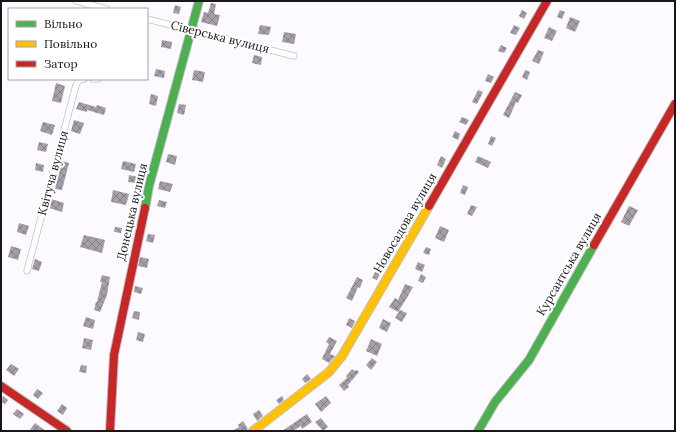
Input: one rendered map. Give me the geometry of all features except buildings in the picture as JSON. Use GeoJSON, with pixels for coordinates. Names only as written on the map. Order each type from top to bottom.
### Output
{"type":"FeatureCollection","features":[{"type":"Feature","properties":{"kind":"street"},"geometry":{"type":"LineString","coordinates":[[76,1],[103,8]]}},
{"type":"Feature","properties":{"kind":"street","name":"Донецька вулиця"},"geometry":{"type":"LineString","coordinates":[[110,431],[114,355],[149,186],[199,1]]}},
{"type":"Feature","properties":{"kind":"street","name":"Новосадова вулиця"},"geometry":{"type":"LineString","coordinates":[[254,431],[329,372],[342,356],[547,1]]}},
{"type":"Feature","properties":{"kind":"street","name":"Сіверська вулиця"},"geometry":{"type":"LineString","coordinates":[[148,19],[294,56]]}},
{"type":"Feature","properties":{"kind":"street","name":"Квітуча вулиця"},"geometry":{"type":"LineString","coordinates":[[27,271],[76,85],[79,80]]}},
{"type":"Feature","properties":{"kind":"street","name":"Курсантська вулиця"},"geometry":{"type":"LineString","coordinates":[[478,431],[495,402],[528,360],[674,107]]}},
{"type":"Feature","properties":{"kind":"street"},"geometry":{"type":"LineString","coordinates":[[1,386],[66,431]]}},
{"type":"Feature","properties":{"kind":"traffic: fast"},"geometry":{"type":"LineString","coordinates":[[145,208],[149,186],[199,1]]}},
{"type":"Feature","properties":{"kind":"traffic: fast"},"geometry":{"type":"LineString","coordinates":[[478,431],[495,402],[529,360],[594,245]]}},
{"type":"Feature","properties":{"kind":"traffic: slow"},"geometry":{"type":"LineString","coordinates":[[253,431],[329,372],[342,356],[429,206]]}},
{"type":"Feature","properties":{"kind":"traffic: jam"},"geometry":{"type":"LineString","coordinates":[[429,206],[547,1]]}},
{"type":"Feature","properties":{"kind":"traffic: jam"},"geometry":{"type":"LineString","coordinates":[[594,245],[675,104]]}},
{"type":"Feature","properties":{"kind":"traffic: jam"},"geometry":{"type":"LineString","coordinates":[[110,431],[114,355],[145,208]]}},
{"type":"Feature","properties":{"kind":"traffic: jam"},"geometry":{"type":"LineString","coordinates":[[1,386],[67,431]]}}]}
